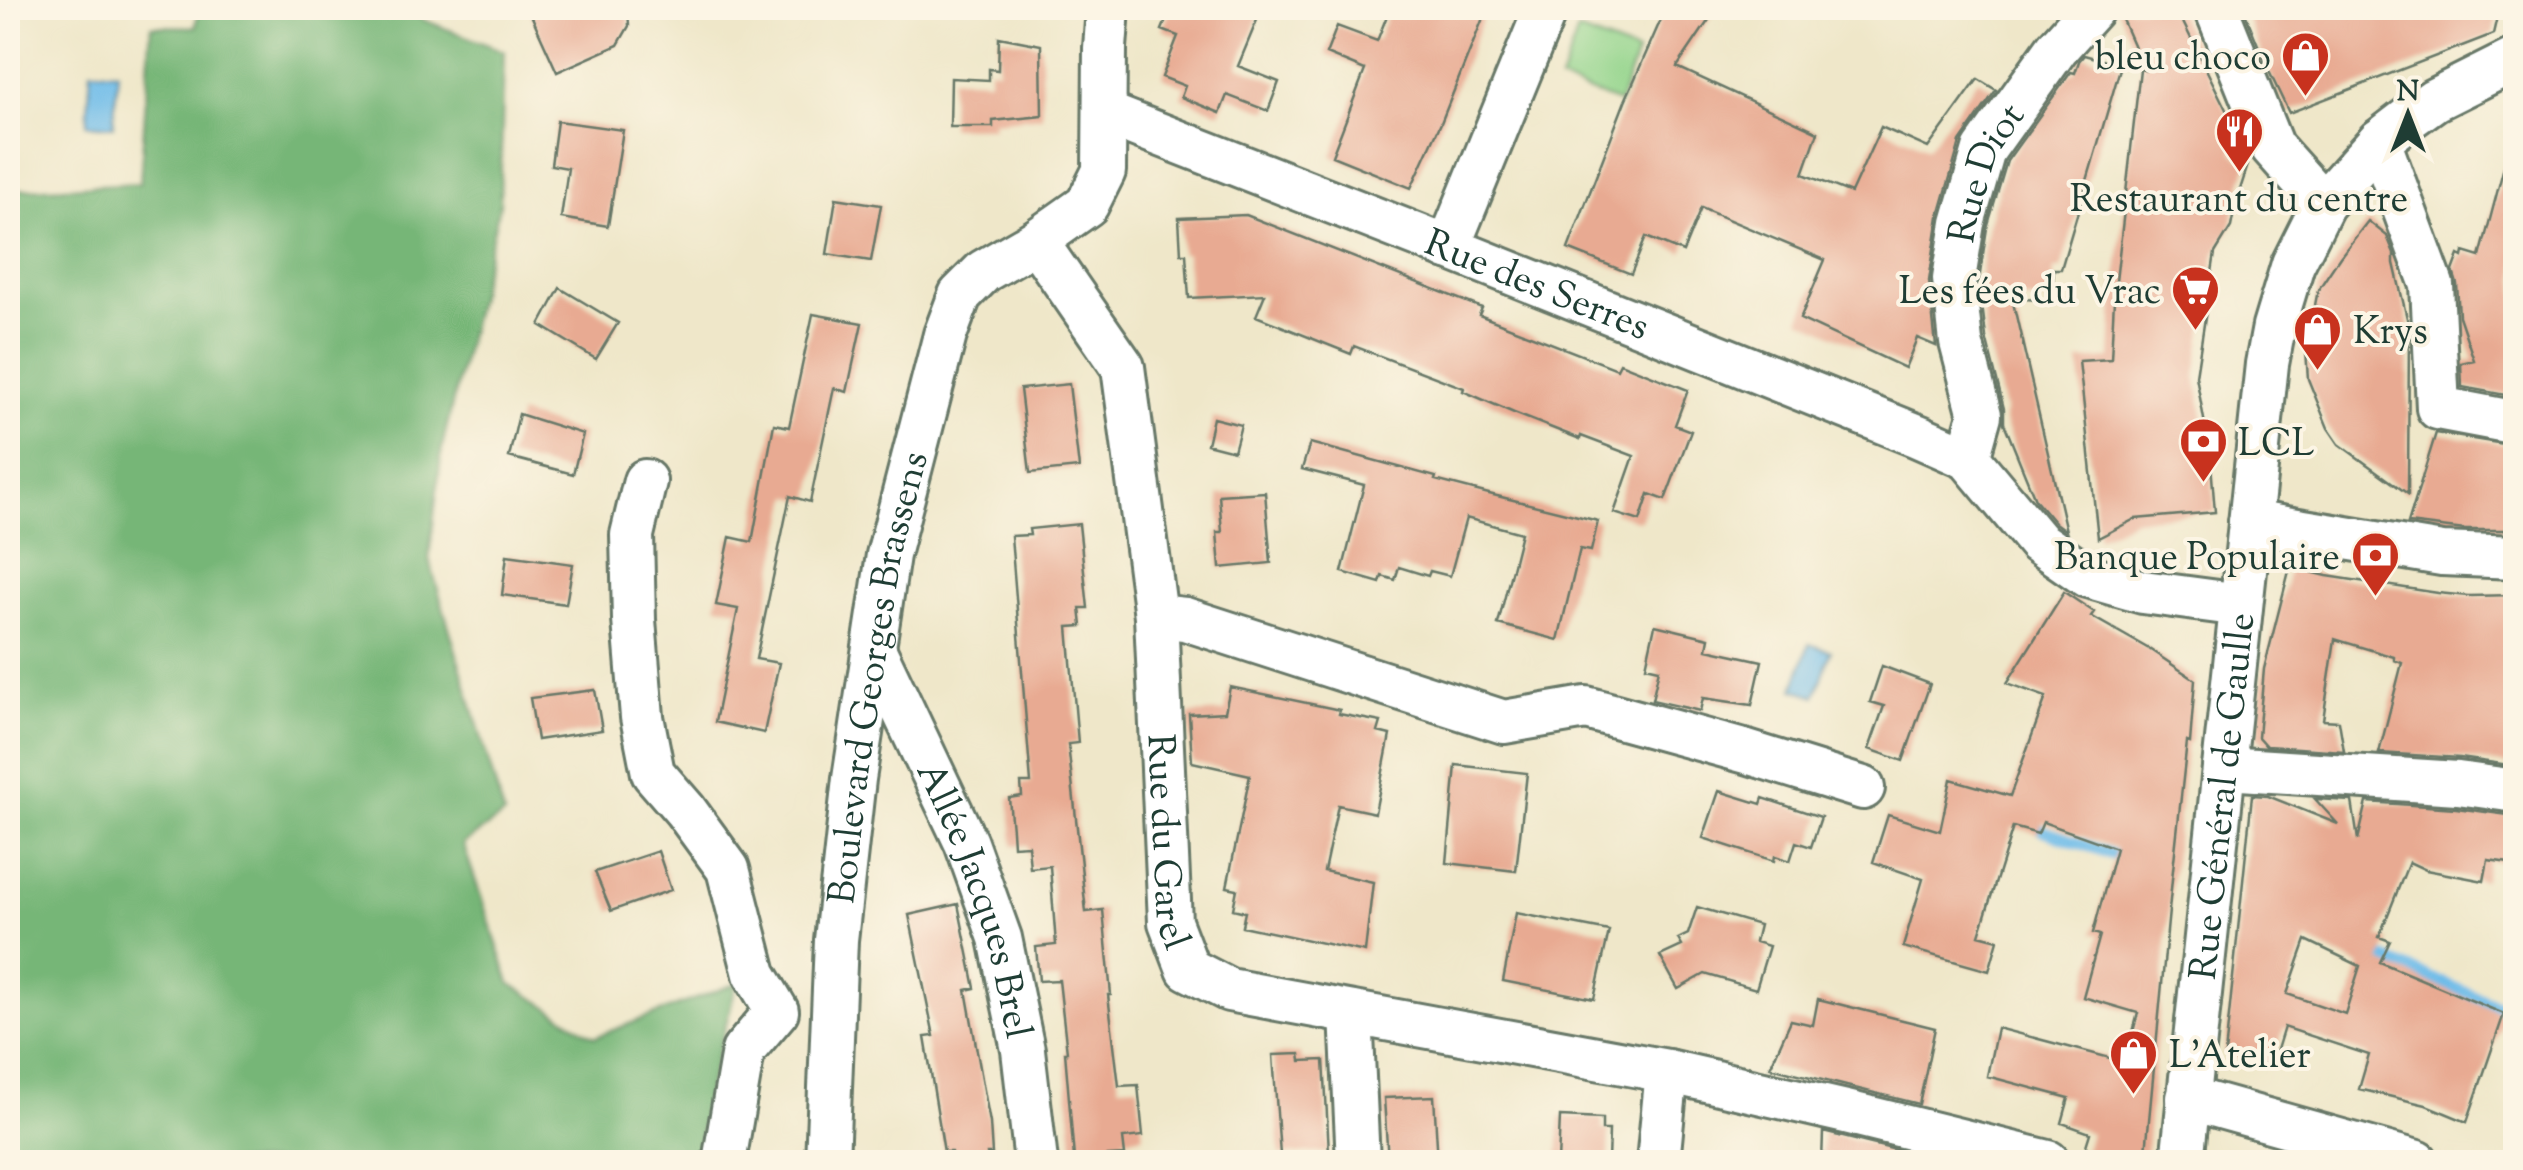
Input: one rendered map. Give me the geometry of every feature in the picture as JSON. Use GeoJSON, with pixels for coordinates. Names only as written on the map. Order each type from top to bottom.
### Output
{"type":"FeatureCollection","features":[{"type":"Feature","properties":{"kind":"street"},"geometry":{"type":"LineString","coordinates":[[1036,241],[1087,205],[1104,171],[1104,48],[1108,8]]}},
{"type":"Feature","properties":{"kind":"street"},"geometry":{"type":"LineString","coordinates":[[1448,248],[1546,8]]}},
{"type":"Feature","properties":{"kind":"street","name":"Rue Diot"},"geometry":{"type":"LineString","coordinates":[[1968,458],[1980,415],[1961,342],[1954,279],[1963,222],[1984,150],[2057,48],[2093,8]]}},
{"type":"Feature","properties":{"kind":"street"},"geometry":{"type":"LineString","coordinates":[[2216,8],[2272,148],[2323,204]]}},
{"type":"Feature","properties":{"kind":"street","name":"Rue Général de Gaulle"},"geometry":{"type":"LineString","coordinates":[[2182,1162],[2267,364],[2293,264],[2323,204],[2379,142],[2434,100],[2516,59]]}},
{"type":"Feature","properties":{"kind":"street","name":"Rue des Serres"},"geometry":{"type":"LineString","coordinates":[[1104,114],[1968,458]]}},
{"type":"Feature","properties":{"kind":"street"},"geometry":{"type":"LineString","coordinates":[[2379,142],[2432,285],[2438,408],[2516,420]]}},
{"type":"Feature","properties":{"kind":"street","name":"Rue du Garel"},"geometry":{"type":"LineString","coordinates":[[1036,241],[1124,367],[1156,616],[1170,922],[1188,969],[1229,990],[1667,1072],[2048,1162]]}},
{"type":"Feature","properties":{"kind":"street","name":"Boulevard Georges Brassens"},"geometry":{"type":"LineString","coordinates":[[828,1162],[836,940],[854,778],[888,556],[945,335],[960,295],[984,271],[1036,241]]}},
{"type":"Feature","properties":{"kind":"street"},"geometry":{"type":"LineString","coordinates":[[1968,458],[2038,542],[2086,576],[2144,592],[2241,605]]}},
{"type":"Feature","properties":{"kind":"street"},"geometry":{"type":"LineString","coordinates":[[644,482],[632,535],[634,620],[642,716],[653,773],[728,869],[755,974],[777,1011]]}},
{"type":"Feature","properties":{"kind":"street"},"geometry":{"type":"LineString","coordinates":[[2250,522],[2442,554],[2516,556]]}},
{"type":"Feature","properties":{"kind":"street"},"geometry":{"type":"LineString","coordinates":[[1156,616],[1185,619],[1504,722],[1586,708],[1863,788]]}},
{"type":"Feature","properties":{"kind":"street","name":"Allée Jacques Brel"},"geometry":{"type":"LineString","coordinates":[[874,648],[966,843],[1000,938],[1022,1050],[1036,1162]]}},
{"type":"Feature","properties":{"kind":"street"},"geometry":{"type":"LineString","coordinates":[[2224,768],[2458,783],[2516,792]]}},
{"type":"Feature","properties":{"kind":"street"},"geometry":{"type":"LineString","coordinates":[[777,1011],[833,1020]]}},
{"type":"Feature","properties":{"kind":"street"},"geometry":{"type":"LineString","coordinates":[[724,1162],[743,1051],[777,1011]]}},
{"type":"Feature","properties":{"kind":"street"},"geometry":{"type":"LineString","coordinates":[[1351,1013],[1358,1162]]}},
{"type":"Feature","properties":{"kind":"street"},"geometry":{"type":"LineString","coordinates":[[1658,1162],[1667,1072]]}},
{"type":"Feature","properties":{"kind":"street"},"geometry":{"type":"LineString","coordinates":[[2188,1098],[2417,1162]]}},
{"type":"Feature","properties":{"kind":"green space"},"geometry":{"type":"Polygon","coordinates":[[[198,8],[421,8],[421,19],[504,51],[500,203],[442,447],[429,559],[504,815],[463,844],[510,983],[595,1037],[737,983],[706,1099],[697,1162],[8,1162],[8,190],[140,183],[151,26],[196,27],[198,8]]]}},
{"type":"Feature","properties":{"kind":"green space"},"geometry":{"type":"Polygon","coordinates":[[[1578,31],[1637,53],[1619,103],[1560,81],[1578,31]]]}},
{"type":"Feature","properties":{"kind":"water"},"geometry":{"type":"Polygon","coordinates":[[[91,70],[118,72],[113,126],[87,124],[91,70]]]}},
{"type":"Feature","properties":{"kind":"water"},"geometry":{"type":"Polygon","coordinates":[[[1809,644],[1831,651],[1816,696],[1794,689],[1809,644]]]}},
{"type":"Feature","properties":{"kind":"building"},"geometry":{"type":"Polygon","coordinates":[[[528,8],[628,8],[629,26],[618,45],[557,72],[528,8]]]}},
{"type":"Feature","properties":{"kind":"building"},"geometry":{"type":"Polygon","coordinates":[[[1171,8],[1262,8],[1238,66],[1279,82],[1268,111],[1227,95],[1220,113],[1181,97],[1185,86],[1162,77],[1178,36],[1162,30],[1171,8]]]}},
{"type":"Feature","properties":{"kind":"building"},"geometry":{"type":"Polygon","coordinates":[[[1390,8],[1487,8],[1411,188],[1332,156],[1365,70],[1326,54],[1337,26],[1377,41],[1390,8]]]}},
{"type":"Feature","properties":{"kind":"building"},"geometry":{"type":"Polygon","coordinates":[[[1666,8],[1717,8],[1677,67],[1818,132],[1803,174],[1851,193],[1881,127],[1928,148],[1978,79],[1996,90],[1960,142],[1939,216],[1929,281],[1936,346],[1917,338],[1905,368],[1800,319],[1825,260],[1701,208],[1683,252],[1646,237],[1631,274],[1568,249],[1666,8]]]}},
{"type":"Feature","properties":{"kind":"building"},"geometry":{"type":"Polygon","coordinates":[[[2117,8],[2176,8],[2238,134],[2233,152],[2248,165],[2231,227],[2215,253],[2196,376],[2210,452],[2215,512],[2135,519],[2098,538],[2079,361],[2111,359],[2140,69],[2144,70],[2117,8]]]}},
{"type":"Feature","properties":{"kind":"building"},"geometry":{"type":"Polygon","coordinates":[[[2243,8],[2499,8],[2493,34],[2289,113],[2243,8]]]}},
{"type":"Feature","properties":{"kind":"building"},"geometry":{"type":"Polygon","coordinates":[[[999,37],[1041,45],[1042,116],[993,121],[993,127],[950,127],[951,78],[989,80],[989,69],[998,70],[999,37]]]}},
{"type":"Feature","properties":{"kind":"building"},"geometry":{"type":"Polygon","coordinates":[[[2084,55],[2121,65],[2061,269],[2054,269],[2052,301],[2012,298],[2066,531],[2035,499],[2004,423],[1979,280],[1987,228],[2007,161],[2071,72],[2075,73],[2084,55]]]}},
{"type":"Feature","properties":{"kind":"building"},"geometry":{"type":"Polygon","coordinates":[[[557,121],[623,130],[608,226],[561,218],[568,168],[551,165],[557,121]]]}},
{"type":"Feature","properties":{"kind":"building"},"geometry":{"type":"Polygon","coordinates":[[[2506,159],[2516,160],[2516,397],[2462,387],[2461,363],[2474,360],[2459,316],[2453,271],[2464,252],[2480,257],[2506,159]]]}},
{"type":"Feature","properties":{"kind":"building"},"geometry":{"type":"Polygon","coordinates":[[[836,198],[881,205],[871,261],[827,254],[836,198]]]}},
{"type":"Feature","properties":{"kind":"building"},"geometry":{"type":"Polygon","coordinates":[[[1246,215],[1482,308],[1479,315],[1617,369],[1620,363],[1688,390],[1675,425],[1691,431],[1665,500],[1649,494],[1640,521],[1614,513],[1634,456],[1581,436],[1580,439],[1463,391],[1464,388],[1354,346],[1351,354],[1256,316],[1265,294],[1189,298],[1179,218],[1246,215]]]}},
{"type":"Feature","properties":{"kind":"building"},"geometry":{"type":"Polygon","coordinates":[[[2368,221],[2387,236],[2394,253],[2409,327],[2408,494],[2339,444],[2328,428],[2308,379],[2306,350],[2318,290],[2368,221]]]}},
{"type":"Feature","properties":{"kind":"building"},"geometry":{"type":"Polygon","coordinates":[[[560,288],[618,323],[596,359],[540,325],[560,288]]]}},
{"type":"Feature","properties":{"kind":"building"},"geometry":{"type":"Polygon","coordinates":[[[813,314],[862,323],[847,392],[834,388],[810,502],[790,496],[756,659],[779,663],[764,733],[715,722],[738,609],[716,605],[730,537],[752,542],[774,424],[789,427],[813,314]]]}},
{"type":"Feature","properties":{"kind":"building"},"geometry":{"type":"Polygon","coordinates":[[[1069,384],[1079,468],[1030,473],[1020,389],[1069,384]]]}},
{"type":"Feature","properties":{"kind":"building"},"geometry":{"type":"Polygon","coordinates":[[[519,414],[583,434],[573,474],[509,457],[519,414]]]}},
{"type":"Feature","properties":{"kind":"building"},"geometry":{"type":"Polygon","coordinates":[[[1213,418],[1241,425],[1234,451],[1207,444],[1213,418]]]}},
{"type":"Feature","properties":{"kind":"building"},"geometry":{"type":"Polygon","coordinates":[[[2436,433],[2516,446],[2516,530],[2465,530],[2408,523],[2436,433]]]}},
{"type":"Feature","properties":{"kind":"building"},"geometry":{"type":"Polygon","coordinates":[[[1310,443],[1436,477],[1435,480],[1598,521],[1591,551],[1580,549],[1558,640],[1498,624],[1521,533],[1466,518],[1450,576],[1430,571],[1428,576],[1399,567],[1395,580],[1382,576],[1380,583],[1342,572],[1364,485],[1302,469],[1310,443]]]}},
{"type":"Feature","properties":{"kind":"building"},"geometry":{"type":"Polygon","coordinates":[[[1265,492],[1271,563],[1220,568],[1219,495],[1265,492]]]}},
{"type":"Feature","properties":{"kind":"building"},"geometry":{"type":"Polygon","coordinates":[[[1079,524],[1088,608],[1080,608],[1082,626],[1068,627],[1078,743],[1068,744],[1086,912],[1103,910],[1119,1086],[1138,1085],[1143,1136],[1123,1138],[1125,1155],[1074,1158],[1059,980],[1039,981],[1036,947],[1056,945],[1050,866],[1030,868],[1028,845],[1013,846],[1009,798],[1022,796],[1021,783],[1031,783],[1011,536],[1030,535],[1029,529],[1079,524]]]}},
{"type":"Feature","properties":{"kind":"building"},"geometry":{"type":"Polygon","coordinates":[[[507,555],[573,564],[566,604],[502,595],[507,555]]]}},
{"type":"Feature","properties":{"kind":"building"},"geometry":{"type":"Polygon","coordinates":[[[2290,567],[2438,593],[2516,595],[2516,766],[2379,753],[2402,663],[2335,639],[2323,720],[2339,721],[2344,751],[2266,746],[2258,737],[2264,669],[2290,567]]]}},
{"type":"Feature","properties":{"kind":"building"},"geometry":{"type":"Polygon","coordinates":[[[2064,592],[2094,612],[2091,616],[2195,680],[2145,1162],[2081,1162],[2090,1133],[2062,1123],[2069,1098],[1987,1076],[1997,1028],[2125,1062],[2138,1013],[2083,997],[2100,935],[2093,933],[2116,848],[2043,822],[2038,834],[2013,827],[1979,935],[1998,940],[1989,971],[1903,947],[1923,879],[1873,862],[1888,815],[1940,831],[1951,779],[2010,796],[2046,697],[2007,683],[2064,592]]]}},
{"type":"Feature","properties":{"kind":"building"},"geometry":{"type":"Polygon","coordinates":[[[1655,625],[1709,638],[1707,649],[1762,661],[1752,705],[1703,698],[1700,711],[1652,700],[1659,669],[1646,666],[1655,625]]]}},
{"type":"Feature","properties":{"kind":"building"},"geometry":{"type":"Polygon","coordinates":[[[1882,666],[1930,684],[1903,761],[1869,749],[1884,706],[1870,702],[1882,666]]]}},
{"type":"Feature","properties":{"kind":"building"},"geometry":{"type":"Polygon","coordinates":[[[1230,687],[1381,722],[1378,732],[1390,735],[1375,813],[1338,805],[1324,871],[1373,882],[1365,952],[1242,926],[1245,912],[1233,909],[1237,889],[1227,887],[1250,775],[1192,762],[1189,714],[1225,712],[1230,687]]]}},
{"type":"Feature","properties":{"kind":"building"},"geometry":{"type":"Polygon","coordinates":[[[595,690],[602,730],[537,740],[530,698],[595,690]]]}},
{"type":"Feature","properties":{"kind":"building"},"geometry":{"type":"Polygon","coordinates":[[[1456,765],[1527,773],[1516,871],[1447,863],[1456,765]]]}},
{"type":"Feature","properties":{"kind":"building"},"geometry":{"type":"Polygon","coordinates":[[[1719,791],[1761,804],[1763,798],[1821,817],[1811,847],[1796,842],[1790,861],[1775,856],[1774,861],[1703,838],[1719,791]]]}},
{"type":"Feature","properties":{"kind":"building"},"geometry":{"type":"Polygon","coordinates":[[[2252,795],[2268,796],[2338,824],[2315,799],[2352,801],[2358,840],[2367,802],[2516,816],[2516,864],[2488,860],[2484,881],[2426,870],[2409,862],[2379,937],[2390,941],[2380,962],[2504,1014],[2467,1122],[2426,1105],[2359,1089],[2369,1055],[2284,1027],[2272,1066],[2225,1054],[2252,795]],[[2306,940],[2287,994],[2345,1014],[2360,966],[2306,940]]]}},
{"type":"Feature","properties":{"kind":"building"},"geometry":{"type":"Polygon","coordinates":[[[658,851],[671,890],[611,911],[595,872],[658,851]]]}},
{"type":"Feature","properties":{"kind":"building"},"geometry":{"type":"Polygon","coordinates":[[[958,904],[975,988],[966,990],[990,1123],[992,1154],[987,1154],[988,1162],[957,1162],[951,1152],[944,1152],[925,1037],[934,1036],[909,915],[958,904]]]}},
{"type":"Feature","properties":{"kind":"building"},"geometry":{"type":"Polygon","coordinates":[[[1697,907],[1759,925],[1755,942],[1769,946],[1756,989],[1705,974],[1678,989],[1660,956],[1682,946],[1678,939],[1688,934],[1697,907]]]}},
{"type":"Feature","properties":{"kind":"building"},"geometry":{"type":"Polygon","coordinates":[[[1516,913],[1609,931],[1594,999],[1503,981],[1516,913]]]}},
{"type":"Feature","properties":{"kind":"building"},"geometry":{"type":"Polygon","coordinates":[[[1818,999],[1935,1028],[1919,1104],[1770,1067],[1791,1020],[1813,1025],[1818,999]]]}},
{"type":"Feature","properties":{"kind":"building"},"geometry":{"type":"Polygon","coordinates":[[[1300,1054],[1301,1061],[1324,1060],[1329,1152],[1280,1155],[1273,1055],[1300,1054]]]}},
{"type":"Feature","properties":{"kind":"building"},"geometry":{"type":"Polygon","coordinates":[[[1434,1096],[1438,1162],[1388,1162],[1384,1098],[1434,1096]]]}},
{"type":"Feature","properties":{"kind":"building"},"geometry":{"type":"Polygon","coordinates":[[[1560,1117],[1602,1119],[1602,1130],[1609,1130],[1608,1162],[1558,1162],[1560,1117]]]}},
{"type":"Feature","properties":{"kind":"building"},"geometry":{"type":"Polygon","coordinates":[[[1823,1132],[1908,1153],[1906,1162],[1822,1162],[1823,1132]]]}},
{"type":"Feature","properties":{"kind":"waterway"},"geometry":{"type":"LineString","coordinates":[[2042,830],[2128,860]]}},
{"type":"Feature","properties":{"kind":"waterway"},"geometry":{"type":"LineString","coordinates":[[2371,953],[2516,1013]]}},
{"type":"Feature","properties":{"kind":"place","name":"bleu choco"},"geometry":{"type":"Point","coordinates":[2306,98]}},
{"type":"Feature","properties":{"kind":"place","name":"Restaurant du centre"},"geometry":{"type":"Point","coordinates":[2239,174]}},
{"type":"Feature","properties":{"kind":"place","name":"Les fées du Vrac"},"geometry":{"type":"Point","coordinates":[2196,332]}},
{"type":"Feature","properties":{"kind":"place","name":"Krys"},"geometry":{"type":"Point","coordinates":[2318,372]}},
{"type":"Feature","properties":{"kind":"place","name":"LCL"},"geometry":{"type":"Point","coordinates":[2203,484]}},
{"type":"Feature","properties":{"kind":"place","name":"Banque Populaire"},"geometry":{"type":"Point","coordinates":[2375,598]}},
{"type":"Feature","properties":{"kind":"place","name":"L'Atelier"},"geometry":{"type":"Point","coordinates":[2134,1096]}}]}
